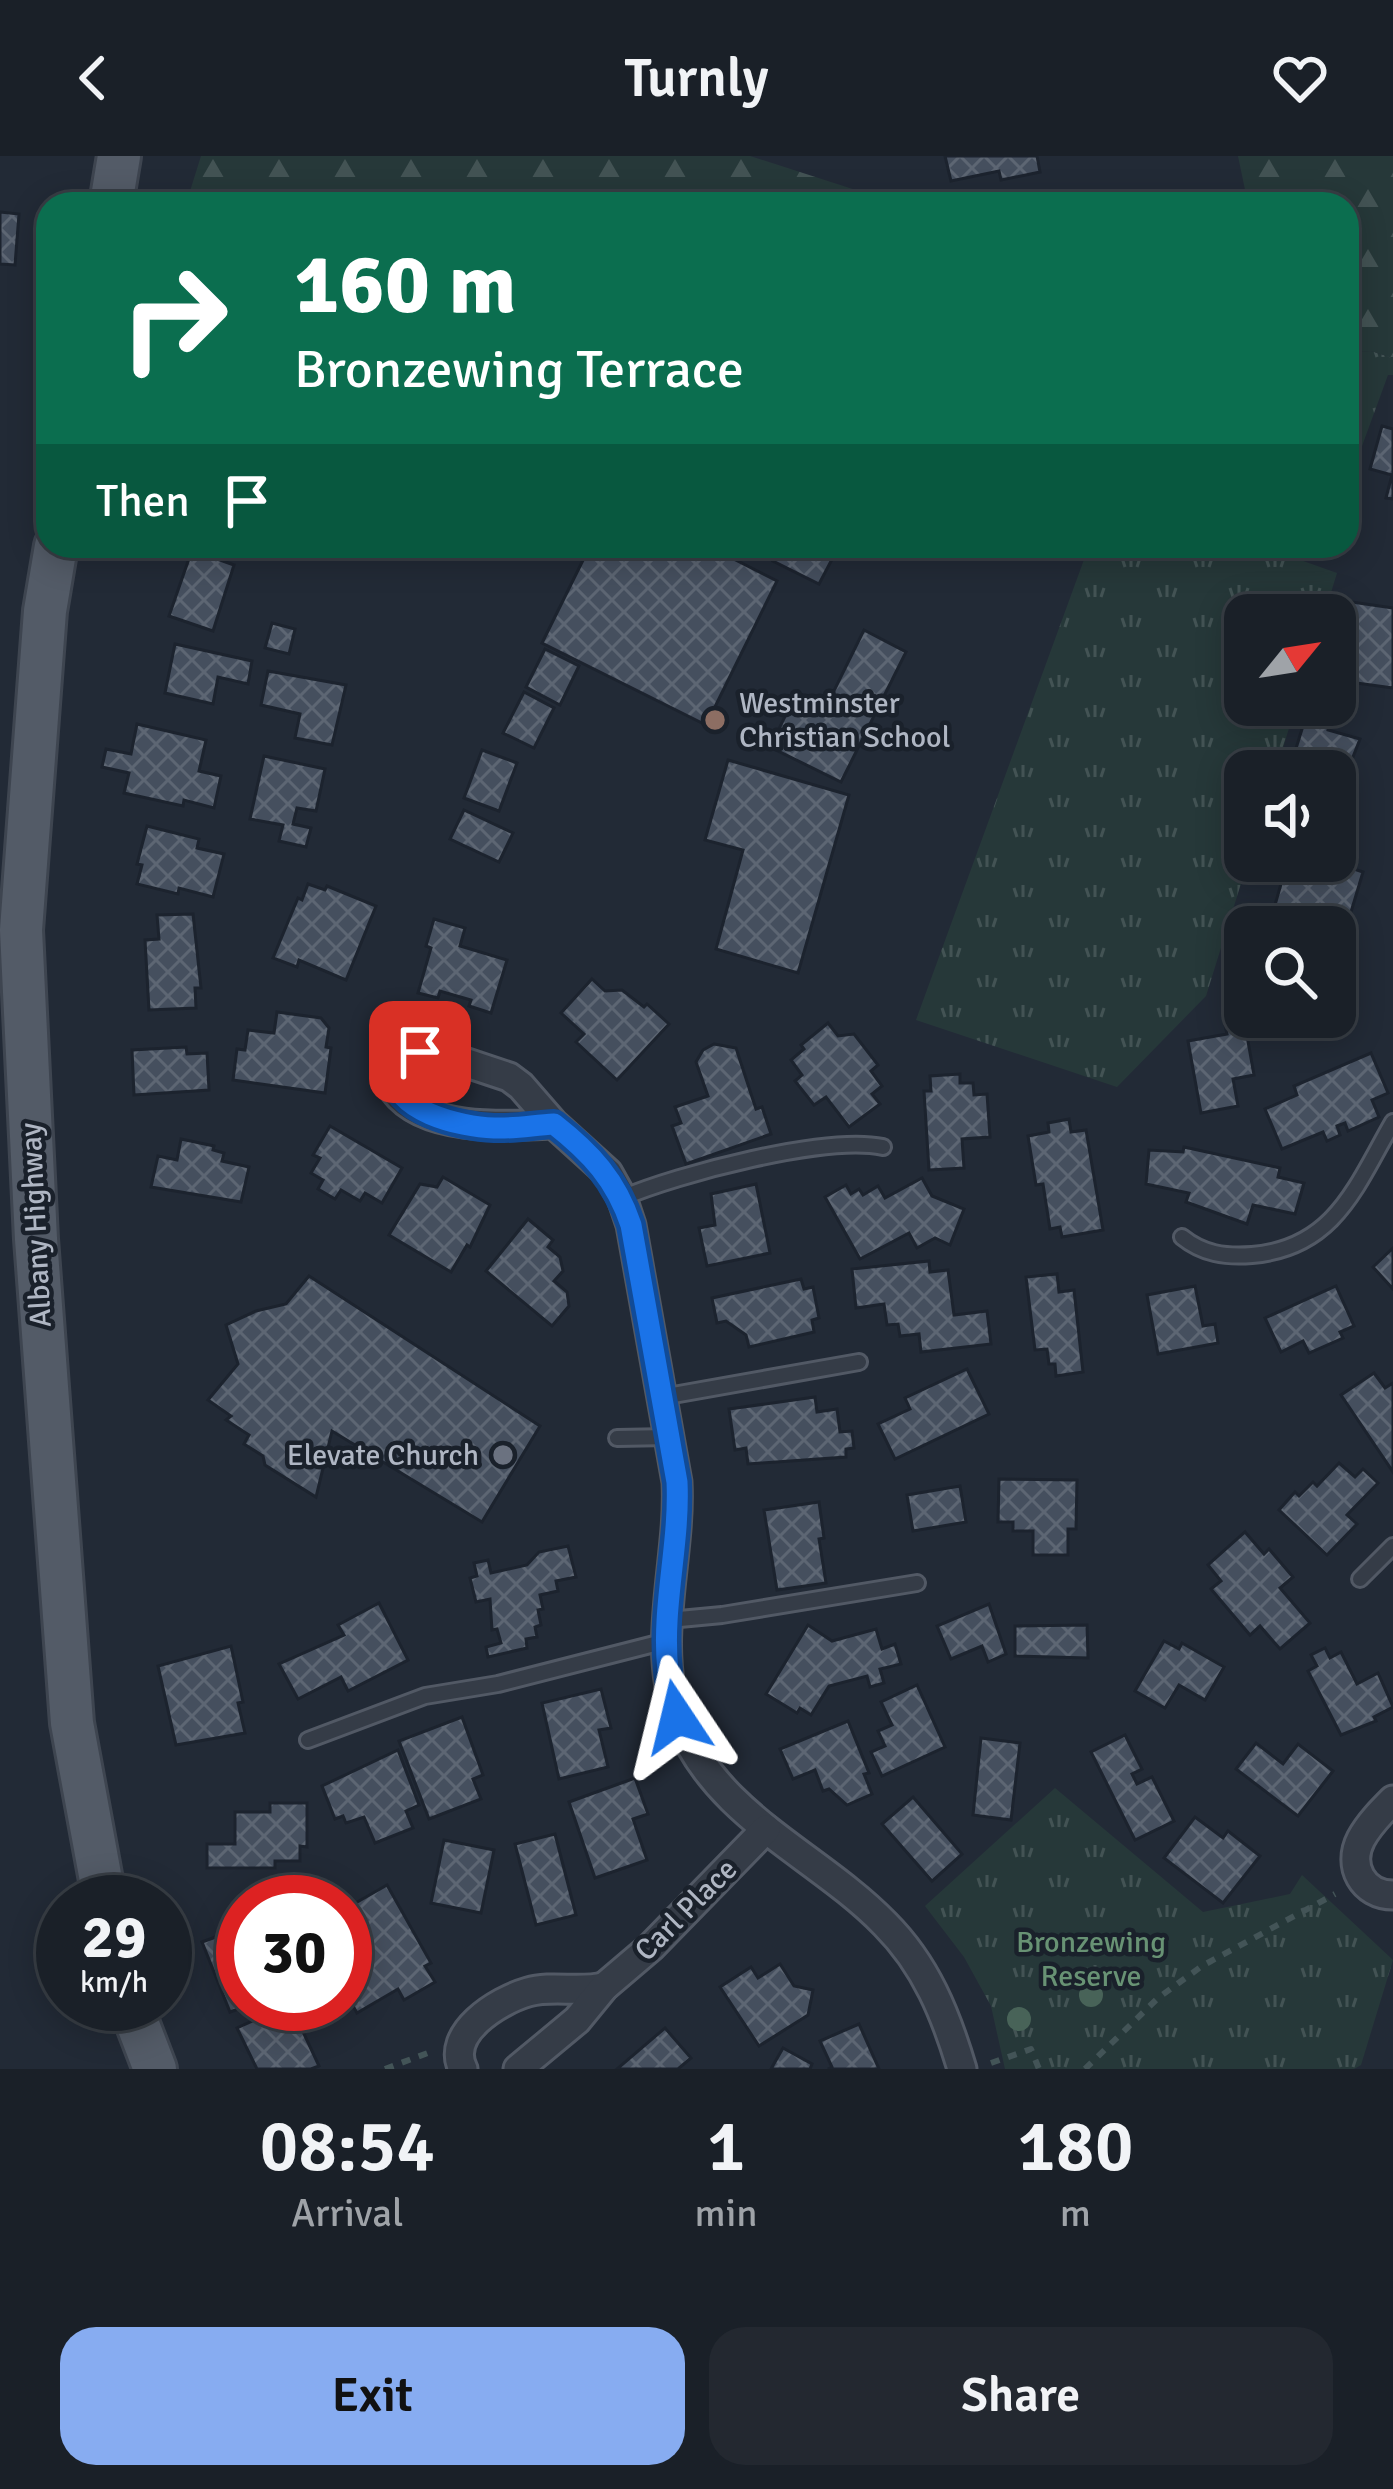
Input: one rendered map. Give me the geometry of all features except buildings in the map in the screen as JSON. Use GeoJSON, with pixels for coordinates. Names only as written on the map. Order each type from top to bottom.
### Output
{"type":"FeatureCollection","features":[{"type":"Feature","properties":{"kind":"main road"},"geometry":{"type":"LineString","coordinates":[[113,192],[118,156]]}},
{"type":"Feature","properties":{"kind":"main road","name":"Albany Highway"},"geometry":{"type":"LineString","coordinates":[[54,558],[21,930],[35,1239],[72,1724],[100,1875]]}},
{"type":"Feature","properties":{"kind":"main road"},"geometry":{"type":"LineString","coordinates":[[140,2031],[155,2069]]}},
{"type":"Feature","properties":{"kind":"street"},"geometry":{"type":"LineString","coordinates":[[554,1124],[495,1128],[420,1109],[395,1090],[394,1070],[411,1054],[443,1055],[509,1077],[608,1173],[631,1225],[679,1517],[668,1630],[668,1672],[677,1717],[694,1752],[719,1785],[766,1829],[854,1896],[909,1952],[933,1989],[962,2069]]}},
{"type":"Feature","properties":{"kind":"street"},"geometry":{"type":"LineString","coordinates":[[1393,1799],[1361,1839],[1356,1865],[1360,1880],[1372,1892],[1393,1895]]}},
{"type":"Feature","properties":{"kind":"street","name":"Carl Place"},"geometry":{"type":"LineString","coordinates":[[518,2069],[577,2020],[766,1829]]}},
{"type":"Feature","properties":{"kind":"street"},"geometry":{"type":"LineString","coordinates":[[463,2069],[457,2055],[462,2037],[504,2002],[539,1990],[604,1988]]}},
{"type":"Feature","properties":{"kind":"lane"},"geometry":{"type":"LineString","coordinates":[[1182,1237],[1204,1251],[1229,1256],[1268,1253],[1308,1240],[1348,1200],[1393,1122]]}},
{"type":"Feature","properties":{"kind":"lane"},"geometry":{"type":"LineString","coordinates":[[622,1198],[663,1180],[830,1145],[859,1142],[884,1147]]}},
{"type":"Feature","properties":{"kind":"lane"},"geometry":{"type":"LineString","coordinates":[[662,1397],[859,1362]]}},
{"type":"Feature","properties":{"kind":"lane"},"geometry":{"type":"LineString","coordinates":[[617,1438],[668,1437]]}},
{"type":"Feature","properties":{"kind":"lane"},"geometry":{"type":"LineString","coordinates":[[1360,1580],[1393,1546]]}},
{"type":"Feature","properties":{"kind":"lane"},"geometry":{"type":"LineString","coordinates":[[308,1740],[425,1696],[498,1684],[722,1616],[917,1583]]}},
{"type":"Feature","properties":{"kind":"path"},"geometry":{"type":"LineString","coordinates":[[1084,2069],[1158,1998],[1202,1966],[1339,1893]]}},
{"type":"Feature","properties":{"kind":"path"},"geometry":{"type":"LineString","coordinates":[[385,2069],[442,2048]]}},
{"type":"Feature","properties":{"kind":"path"},"geometry":{"type":"LineString","coordinates":[[991,2063],[1031,2049],[1039,2069]]}},
{"type":"Feature","properties":{"kind":"green space"},"geometry":{"type":"Polygon","coordinates":[[[201,156],[750,156],[862,192],[190,192],[201,156]]]}},
{"type":"Feature","properties":{"kind":"green space"},"geometry":{"type":"Polygon","coordinates":[[[1238,156],[1393,156],[1393,358],[1359,352],[1359,192],[1246,192],[1238,156]]]}},
{"type":"Feature","properties":{"kind":"green space"},"geometry":{"type":"Polygon","coordinates":[[[1359,352],[1393,358],[1393,375],[1388,375],[1359,454],[1359,352]]]}},
{"type":"Feature","properties":{"kind":"green space"},"geometry":{"type":"Polygon","coordinates":[[[1085,558],[1295,558],[1337,573],[1330,594],[1224,594],[1224,726],[1290,726],[1282,750],[1224,750],[1224,882],[1241,882],[1234,906],[1224,906],[1224,938],[1206,996],[1117,1087],[916,1020],[1085,558]]]}},
{"type":"Feature","properties":{"kind":"green space","name":"Bronzewing Reserve"},"geometry":{"type":"Polygon","coordinates":[[[1055,1788],[1203,1912],[1290,1894],[1302,1875],[1393,1960],[1361,2065],[1354,2069],[1005,2069],[991,2006],[964,1957],[925,1906],[1055,1788]]]}},
{"type":"Feature","properties":{"kind":"place","name":"Westminster Christian School"},"geometry":{"type":"Point","coordinates":[715,720]}},
{"type":"Feature","properties":{"kind":"place","name":"Elevate Church"},"geometry":{"type":"Point","coordinates":[503,1455]}},
{"type":"Feature","properties":{"kind":"route"},"geometry":{"type":"LineString","coordinates":[[420,1052],[403,1058],[394,1070],[395,1090],[409,1104],[477,1126],[554,1124],[608,1173],[622,1198],[631,1225],[677,1482],[679,1517],[667,1641],[677,1717]]}}]}
